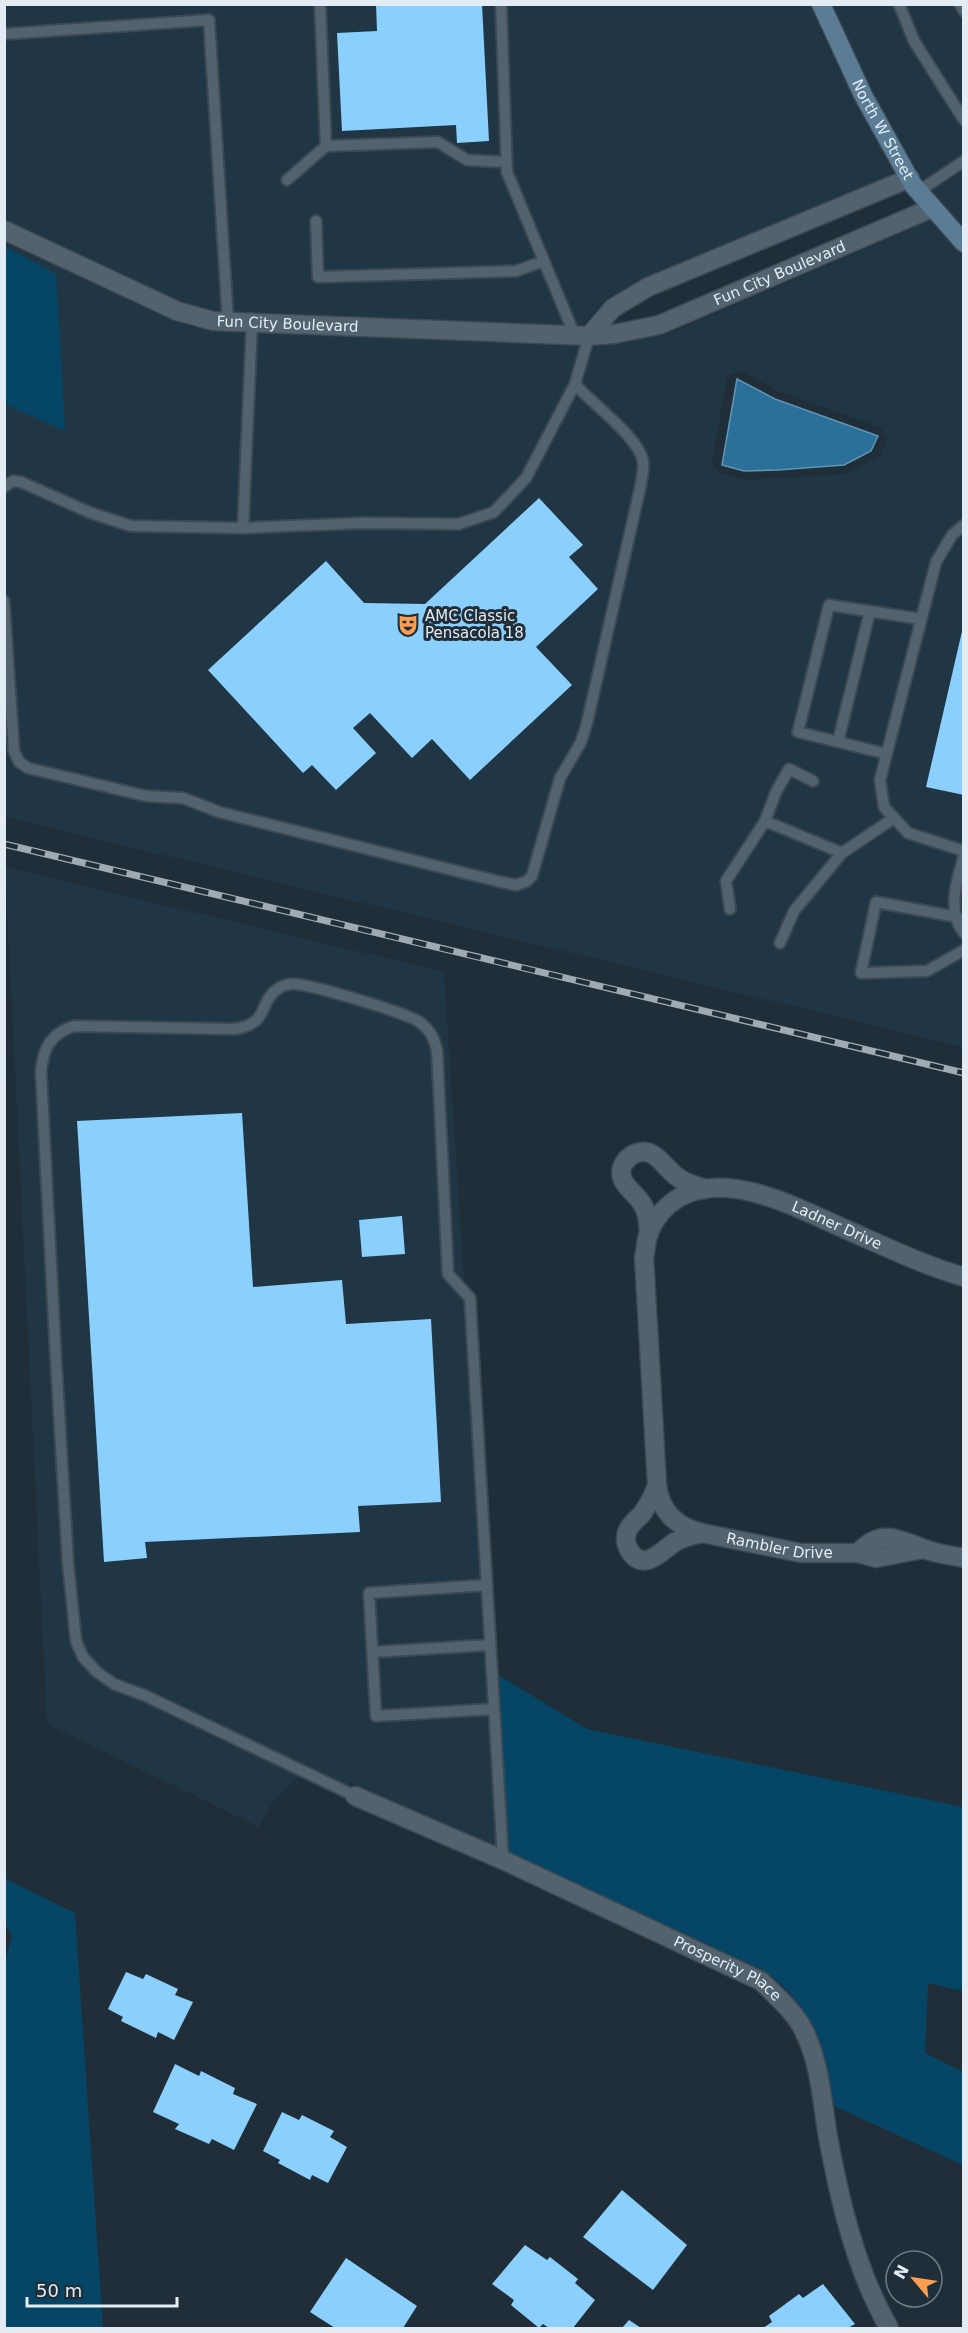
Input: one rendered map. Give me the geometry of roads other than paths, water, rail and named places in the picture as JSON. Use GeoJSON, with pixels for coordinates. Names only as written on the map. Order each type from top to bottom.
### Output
{"type":"FeatureCollection","features":[{"type":"Feature","properties":{"kind":"main road","name":"North W Street"},"geometry":{"type":"LineString","coordinates":[[821,4],[863,95],[914,185],[963,243]]}},
{"type":"Feature","properties":{"kind":"street"},"geometry":{"type":"LineString","coordinates":[[582,336],[613,308],[648,287],[914,185]]}},
{"type":"Feature","properties":{"kind":"street","name":"Fun City Boulevard"},"geometry":{"type":"LineString","coordinates":[[4,230],[177,311],[202,319],[582,336],[614,334],[659,325],[932,208]]}},
{"type":"Feature","properties":{"kind":"street","name":"Ladner Drive"},"geometry":{"type":"LineString","coordinates":[[657,1485],[644,1272],[649,1234],[647,1215],[641,1202],[624,1185],[621,1175],[623,1164],[630,1156],[638,1152],[648,1152],[656,1156],[675,1176],[691,1185],[707,1189]]}},
{"type":"Feature","properties":{"kind":"street","name":"Ladner Drive"},"geometry":{"type":"LineString","coordinates":[[649,1234],[659,1214],[671,1202],[688,1193],[730,1188],[756,1193],[797,1208],[932,1268],[963,1278]]}},
{"type":"Feature","properties":{"kind":"street"},"geometry":{"type":"LineString","coordinates":[[657,1485],[645,1509],[626,1532],[629,1550],[636,1557],[646,1560],[655,1558],[676,1541],[702,1533]]}},
{"type":"Feature","properties":{"kind":"street","name":"Rambler Drive"},"geometry":{"type":"LineString","coordinates":[[657,1485],[660,1500],[673,1520],[687,1529],[702,1533],[801,1553],[858,1553],[876,1558],[923,1549],[963,1558]]}},
{"type":"Feature","properties":{"kind":"street","name":"Prosperity Place"},"geometry":{"type":"LineString","coordinates":[[355,1796],[503,1860],[761,1981],[784,2004],[803,2028],[814,2058],[830,2150],[849,2230],[865,2280],[889,2328]]}},
{"type":"Feature","properties":{"kind":"lane"},"geometry":{"type":"LineString","coordinates":[[320,4],[326,146]]}},
{"type":"Feature","properties":{"kind":"lane"},"geometry":{"type":"LineString","coordinates":[[4,487],[13,481],[21,482],[91,513],[131,526],[243,528],[362,523],[459,524],[494,512],[526,478],[575,384],[582,336],[544,261],[507,172],[501,4]]}},
{"type":"Feature","properties":{"kind":"lane"},"geometry":{"type":"LineString","coordinates":[[899,4],[914,41],[963,120]]}},
{"type":"Feature","properties":{"kind":"lane"},"geometry":{"type":"LineString","coordinates":[[960,4],[963,11]]}},
{"type":"Feature","properties":{"kind":"lane"},"geometry":{"type":"LineString","coordinates":[[4,33],[209,20],[228,321]]}},
{"type":"Feature","properties":{"kind":"lane"},"geometry":{"type":"LineString","coordinates":[[287,180],[326,146],[438,142],[467,160],[506,162]]}},
{"type":"Feature","properties":{"kind":"lane"},"geometry":{"type":"LineString","coordinates":[[914,185],[963,161]]}},
{"type":"Feature","properties":{"kind":"lane"},"geometry":{"type":"LineString","coordinates":[[316,221],[318,277],[516,271],[544,261]]}},
{"type":"Feature","properties":{"kind":"lane"},"geometry":{"type":"LineString","coordinates":[[243,528],[252,322]]}},
{"type":"Feature","properties":{"kind":"lane"},"geometry":{"type":"LineString","coordinates":[[4,601],[14,751],[19,762],[28,768],[146,796],[183,798],[241,818],[517,885],[532,876],[560,778],[581,742],[587,723],[644,463],[632,441],[575,384]]}},
{"type":"Feature","properties":{"kind":"lane"},"geometry":{"type":"LineString","coordinates":[[963,525],[952,535],[936,562],[880,780],[884,807],[908,833],[963,851]]}},
{"type":"Feature","properties":{"kind":"lane"},"geometry":{"type":"LineString","coordinates":[[887,754],[798,732],[829,605],[921,619]]}},
{"type":"Feature","properties":{"kind":"lane"},"geometry":{"type":"LineString","coordinates":[[838,742],[870,611]]}},
{"type":"Feature","properties":{"kind":"lane"},"geometry":{"type":"LineString","coordinates":[[730,909],[726,881],[765,821],[776,792],[789,769],[813,781]]}},
{"type":"Feature","properties":{"kind":"lane"},"geometry":{"type":"LineString","coordinates":[[780,943],[794,911],[842,853],[894,818]]}},
{"type":"Feature","properties":{"kind":"lane"},"geometry":{"type":"LineString","coordinates":[[765,821],[842,853]]}},
{"type":"Feature","properties":{"kind":"lane"},"geometry":{"type":"LineString","coordinates":[[963,856],[953,891],[958,926],[963,933]]}},
{"type":"Feature","properties":{"kind":"lane"},"geometry":{"type":"LineString","coordinates":[[957,917],[876,902],[861,973],[927,971],[963,950]]}},
{"type":"Feature","properties":{"kind":"lane"},"geometry":{"type":"LineString","coordinates":[[355,1796],[146,1696],[114,1684],[83,1658],[76,1641],[68,1563],[57,1385],[41,1072],[43,1057],[52,1039],[63,1030],[74,1026],[234,1029],[248,1027],[260,1018],[279,988],[292,983],[369,1003],[420,1021],[433,1035],[437,1050],[448,1274],[470,1298],[503,1860]]}},
{"type":"Feature","properties":{"kind":"lane"},"geometry":{"type":"LineString","coordinates":[[487,1585],[369,1593],[376,1716],[494,1709]]}},
{"type":"Feature","properties":{"kind":"lane"},"geometry":{"type":"LineString","coordinates":[[373,1652],[490,1645]]}},
{"type":"Feature","properties":{"kind":"railway"},"geometry":{"type":"LineString","coordinates":[[4,844],[964,1073]]}},
{"type":"Feature","properties":{"kind":"place","name":"AMC Classic Pensacola 18"},"geometry":{"type":"Point","coordinates":[408,625]}}]}
